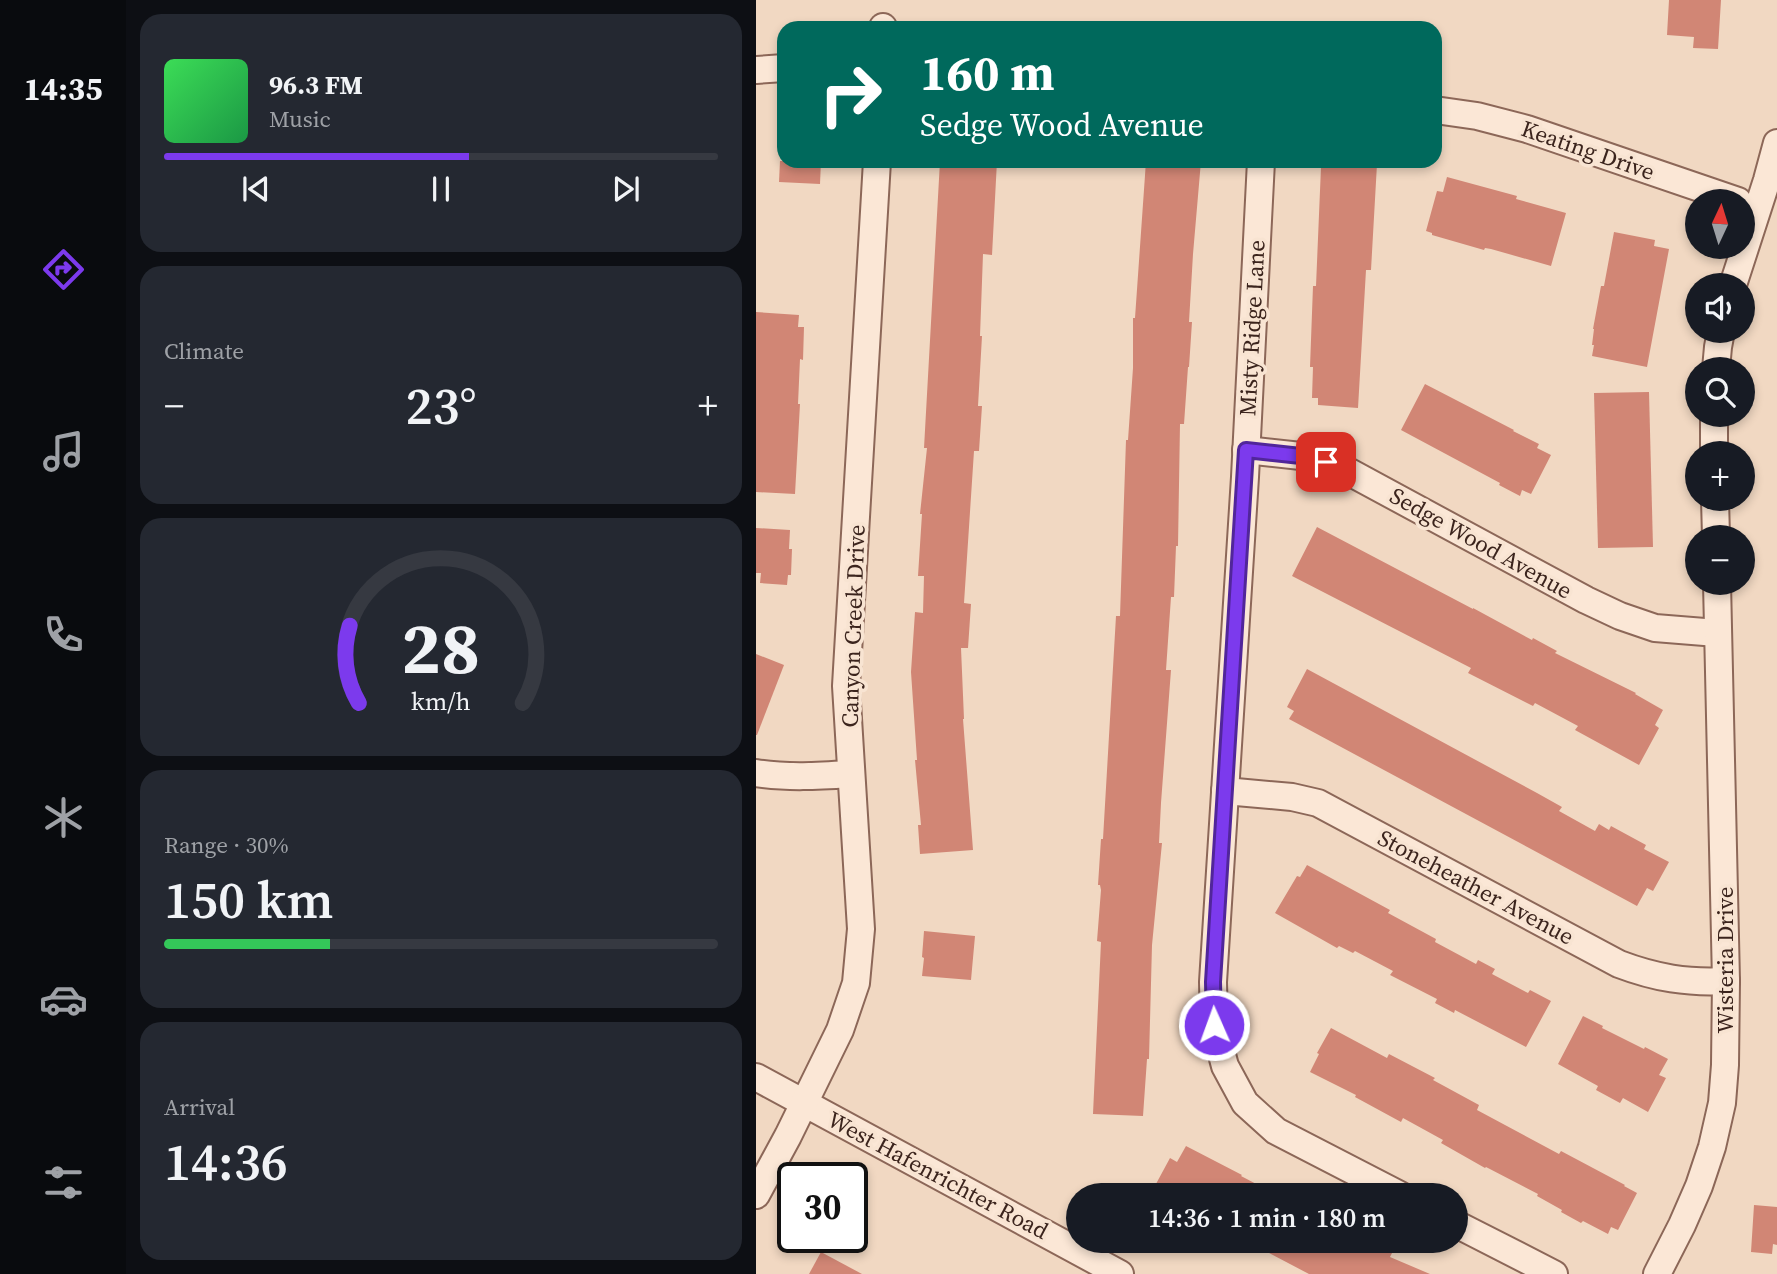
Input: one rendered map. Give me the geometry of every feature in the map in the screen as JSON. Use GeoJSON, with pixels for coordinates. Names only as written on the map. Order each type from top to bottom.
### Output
{"type":"FeatureCollection","features":[{"type":"Feature","properties":{"kind":"street"},"geometry":{"type":"LineString","coordinates":[[756,70],[777,68]]}},
{"type":"Feature","properties":{"kind":"street","name":"Keating Drive"},"geometry":{"type":"LineString","coordinates":[[1442,111],[1527,128],[1705,189]]}},
{"type":"Feature","properties":{"kind":"street"},"geometry":{"type":"LineString","coordinates":[[1755,203],[1777,143]]}},
{"type":"Feature","properties":{"kind":"street","name":"Canyon Creek Drive"},"geometry":{"type":"LineString","coordinates":[[756,1195],[840,1030],[856,983],[861,929],[846,685],[877,168]]}},
{"type":"Feature","properties":{"kind":"street","name":"Misty Ridge Lane"},"geometry":{"type":"LineString","coordinates":[[1261,168],[1213,982],[1214,1025],[1225,1066],[1245,1103],[1276,1131],[1377,1183]]}},
{"type":"Feature","properties":{"kind":"street","name":"Sedge Wood Avenue"},"geometry":{"type":"LineString","coordinates":[[1246,450],[1310,457],[1342,468],[1620,616],[1655,628],[1717,633]]}},
{"type":"Feature","properties":{"kind":"street","name":"Wisteria Drive"},"geometry":{"type":"LineString","coordinates":[[1657,1274],[1699,1186],[1712,1147],[1722,1103],[1726,981],[1717,595]]}},
{"type":"Feature","properties":{"kind":"street"},"geometry":{"type":"LineString","coordinates":[[756,773],[804,776],[850,774]]}},
{"type":"Feature","properties":{"kind":"street","name":"Stoneheather Avenue"},"geometry":{"type":"LineString","coordinates":[[1225,792],[1292,797],[1318,803],[1619,964],[1645,974],[1699,982],[1726,981]]}},
{"type":"Feature","properties":{"kind":"street","name":"West Hafenrichter Road"},"geometry":{"type":"LineString","coordinates":[[756,1077],[1120,1274]]}},
{"type":"Feature","properties":{"kind":"street"},"geometry":{"type":"LineString","coordinates":[[1468,1230],[1545,1272]]}},
{"type":"Feature","properties":{"kind":"building"},"geometry":{"type":"Polygon","coordinates":[[[1669,0],[1721,0],[1718,49],[1693,48],[1694,37],[1667,35],[1669,0]]]}},
{"type":"Feature","properties":{"kind":"building"},"geometry":{"type":"Polygon","coordinates":[[[780,168],[821,168],[820,184],[779,182],[780,168]]]}},
{"type":"Feature","properties":{"kind":"building"},"geometry":{"type":"Polygon","coordinates":[[[940,168],[997,168],[992,255],[983,254],[978,406],[982,406],[979,451],[974,451],[964,603],[971,604],[968,648],[961,648],[963,719],[973,850],[920,854],[918,825],[921,825],[911,672],[915,612],[923,613],[924,576],[918,576],[920,514],[927,448],[924,448],[940,168]]]}},
{"type":"Feature","properties":{"kind":"building"},"geometry":{"type":"Polygon","coordinates":[[[1146,168],[1200,168],[1189,322],[1192,322],[1189,367],[1184,424],[1180,424],[1178,546],[1166,670],[1171,670],[1161,803],[1159,843],[1162,843],[1152,945],[1149,1059],[1143,1116],[1093,1114],[1101,942],[1097,941],[1101,890],[1098,885],[1116,616],[1120,616],[1126,440],[1146,168]]]}},
{"type":"Feature","properties":{"kind":"building"},"geometry":{"type":"Polygon","coordinates":[[[1321,168],[1377,168],[1371,270],[1366,270],[1358,408],[1318,405],[1318,398],[1312,398],[1313,367],[1310,367],[1313,286],[1316,286],[1321,168]]]}},
{"type":"Feature","properties":{"kind":"building"},"geometry":{"type":"Polygon","coordinates":[[[1447,177],[1566,213],[1551,266],[1491,249],[1484,250],[1426,231],[1437,191],[1443,192],[1447,177]]]}},
{"type":"Feature","properties":{"kind":"building"},"geometry":{"type":"Polygon","coordinates":[[[1614,232],[1655,240],[1654,246],[1669,249],[1647,367],[1592,356],[1593,329],[1614,232]]]}},
{"type":"Feature","properties":{"kind":"building"},"geometry":{"type":"Polygon","coordinates":[[[756,312],[799,315],[798,327],[804,327],[803,360],[800,359],[795,494],[756,492],[756,312]]]}},
{"type":"Feature","properties":{"kind":"building"},"geometry":{"type":"Polygon","coordinates":[[[1425,384],[1539,444],[1537,448],[1551,455],[1531,494],[1522,490],[1520,496],[1401,430],[1425,384]]]}},
{"type":"Feature","properties":{"kind":"building"},"geometry":{"type":"Polygon","coordinates":[[[1649,392],[1653,547],[1598,548],[1594,393],[1649,392]]]}},
{"type":"Feature","properties":{"kind":"building"},"geometry":{"type":"Polygon","coordinates":[[[1317,527],[1532,640],[1533,638],[1557,651],[1555,653],[1636,693],[1663,710],[1655,725],[1659,728],[1639,765],[1575,730],[1578,726],[1468,673],[1471,668],[1292,576],[1317,527]]]}},
{"type":"Feature","properties":{"kind":"building"},"geometry":{"type":"Polygon","coordinates":[[[756,528],[790,530],[791,575],[788,575],[787,585],[760,583],[761,573],[756,573],[756,528]]]}},
{"type":"Feature","properties":{"kind":"building"},"geometry":{"type":"Polygon","coordinates":[[[756,654],[784,665],[757,735],[756,735],[756,654]]]}},
{"type":"Feature","properties":{"kind":"building"},"geometry":{"type":"Polygon","coordinates":[[[1307,669],[1562,807],[1559,811],[1595,831],[1599,824],[1609,830],[1611,826],[1646,845],[1644,849],[1669,862],[1653,891],[1647,888],[1637,906],[1289,719],[1294,711],[1287,707],[1307,669]]]}},
{"type":"Feature","properties":{"kind":"building"},"geometry":{"type":"Polygon","coordinates":[[[1307,865],[1390,910],[1388,913],[1436,939],[1435,942],[1476,964],[1478,960],[1495,969],[1492,974],[1528,993],[1530,990],[1551,1001],[1526,1047],[1455,1010],[1454,1013],[1435,1003],[1437,999],[1390,975],[1393,971],[1355,951],[1353,953],[1339,946],[1337,948],[1275,913],[1297,876],[1300,877],[1307,865]]]}},
{"type":"Feature","properties":{"kind":"building"},"geometry":{"type":"Polygon","coordinates":[[[924,931],[975,936],[971,980],[922,976],[924,931]]]}},
{"type":"Feature","properties":{"kind":"building"},"geometry":{"type":"Polygon","coordinates":[[[1583,1016],[1603,1026],[1602,1028],[1668,1059],[1659,1075],[1666,1078],[1648,1112],[1623,1098],[1620,1103],[1596,1090],[1598,1086],[1558,1064],[1583,1016]]]}},
{"type":"Feature","properties":{"kind":"building"},"geometry":{"type":"Polygon","coordinates":[[[1331,1028],[1387,1058],[1389,1054],[1435,1078],[1433,1080],[1479,1105],[1477,1110],[1559,1154],[1561,1151],[1637,1193],[1618,1230],[1611,1227],[1608,1234],[1583,1221],[1581,1223],[1537,1196],[1538,1194],[1441,1143],[1443,1140],[1403,1118],[1401,1122],[1310,1072],[1331,1028]]]}},
{"type":"Feature","properties":{"kind":"building"},"geometry":{"type":"Polygon","coordinates":[[[1186,1146],[1254,1183],[1156,1183],[1170,1158],[1177,1162],[1186,1146]]]}},
{"type":"Feature","properties":{"kind":"building"},"geometry":{"type":"Polygon","coordinates":[[[1754,1205],[1777,1207],[1777,1245],[1773,1244],[1772,1254],[1751,1252],[1754,1205]]]}},
{"type":"Feature","properties":{"kind":"building"},"geometry":{"type":"Polygon","coordinates":[[[823,1253],[862,1274],[809,1274],[823,1253]]]}},
{"type":"Feature","properties":{"kind":"building"},"geometry":{"type":"Polygon","coordinates":[[[1269,1253],[1392,1253],[1390,1257],[1430,1274],[1309,1274],[1269,1253]]]}},
{"type":"Feature","properties":{"kind":"route"},"geometry":{"type":"LineString","coordinates":[[1214,1025],[1213,982],[1246,450],[1310,457],[1326,462]]}}]}
